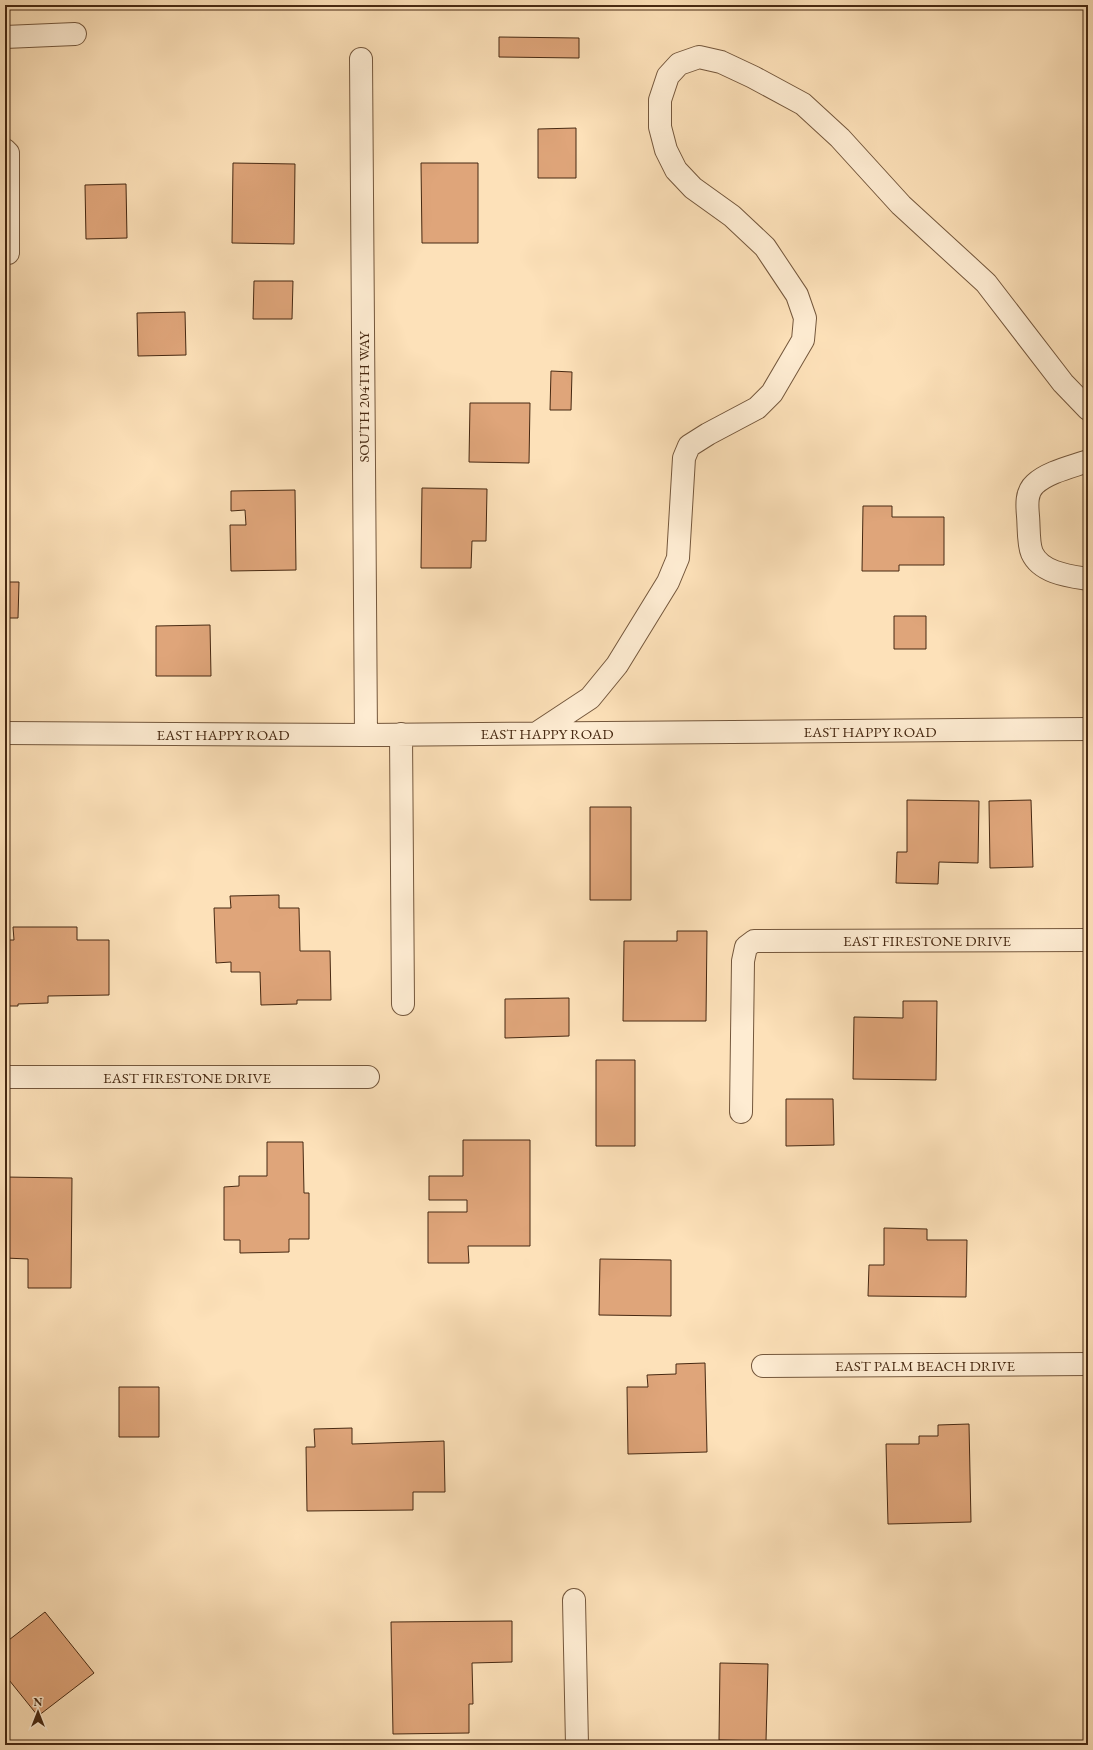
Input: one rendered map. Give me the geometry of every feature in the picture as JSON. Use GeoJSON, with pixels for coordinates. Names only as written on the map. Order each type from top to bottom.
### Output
{"type":"FeatureCollection","features":[{"type":"Feature","properties":{"kind":"street"},"geometry":{"type":"LineString","coordinates":[[5,37],[75,34]]}},
{"type":"Feature","properties":{"kind":"street"},"geometry":{"type":"LineString","coordinates":[[537,733],[590,698],[617,665],[668,582],[678,558],[684,458],[689,446],[708,434],[757,408],[772,393],[803,340],[805,318],[798,295],[765,247],[732,216],[693,188],[676,170],[666,150],[660,127],[660,100],[668,76],[678,64],[699,57],[720,62],[753,77],[803,104],[840,138],[902,204],[986,284],[1063,383],[1088,408]]}},
{"type":"Feature","properties":{"kind":"street","name":"SOUTH 204TH WAY"},"geometry":{"type":"LineString","coordinates":[[360,59],[366,735]]}},
{"type":"Feature","properties":{"kind":"street"},"geometry":{"type":"LineString","coordinates":[[5,150],[8,153],[8,253],[5,253]]}},
{"type":"Feature","properties":{"kind":"street"},"geometry":{"type":"LineString","coordinates":[[1088,461],[1054,473],[1035,484],[1029,493],[1028,506],[1031,552],[1036,560],[1046,567],[1066,575],[1088,579]]}},
{"type":"Feature","properties":{"kind":"street","name":"EAST HAPPY ROAD"},"geometry":{"type":"LineString","coordinates":[[5,733],[366,735],[1088,729]]}},
{"type":"Feature","properties":{"kind":"street"},"geometry":{"type":"LineString","coordinates":[[401,734],[403,1004]]}},
{"type":"Feature","properties":{"kind":"street","name":"EAST FIRESTONE DRIVE"},"geometry":{"type":"LineString","coordinates":[[740,1112],[743,961],[746,947],[754,941],[1088,940]]}},
{"type":"Feature","properties":{"kind":"street","name":"EAST FIRESTONE DRIVE"},"geometry":{"type":"LineString","coordinates":[[5,1076],[368,1077]]}},
{"type":"Feature","properties":{"kind":"street","name":"EAST PALM BEACH DRIVE"},"geometry":{"type":"LineString","coordinates":[[762,1366],[1088,1364]]}},
{"type":"Feature","properties":{"kind":"street"},"geometry":{"type":"LineString","coordinates":[[574,1600],[577,1745]]}},
{"type":"Feature","properties":{"kind":"building"},"geometry":{"type":"Polygon","coordinates":[[[499,37],[579,38],[579,58],[499,57],[499,37]]]}},
{"type":"Feature","properties":{"kind":"building"},"geometry":{"type":"Polygon","coordinates":[[[576,128],[576,178],[538,178],[538,129],[576,128]]]}},
{"type":"Feature","properties":{"kind":"building"},"geometry":{"type":"Polygon","coordinates":[[[233,163],[295,164],[294,244],[232,243],[233,163]]]}},
{"type":"Feature","properties":{"kind":"building"},"geometry":{"type":"Polygon","coordinates":[[[421,163],[478,163],[478,243],[422,243],[421,163]]]}},
{"type":"Feature","properties":{"kind":"building"},"geometry":{"type":"Polygon","coordinates":[[[126,184],[127,238],[86,239],[85,185],[126,184]]]}},
{"type":"Feature","properties":{"kind":"building"},"geometry":{"type":"Polygon","coordinates":[[[254,281],[293,281],[292,319],[253,319],[254,281]]]}},
{"type":"Feature","properties":{"kind":"building"},"geometry":{"type":"Polygon","coordinates":[[[185,312],[186,355],[138,356],[137,313],[185,312]]]}},
{"type":"Feature","properties":{"kind":"building"},"geometry":{"type":"Polygon","coordinates":[[[551,371],[572,372],[571,410],[550,410],[551,371]]]}},
{"type":"Feature","properties":{"kind":"building"},"geometry":{"type":"Polygon","coordinates":[[[470,403],[530,403],[529,463],[469,462],[470,403]]]}},
{"type":"Feature","properties":{"kind":"building"},"geometry":{"type":"Polygon","coordinates":[[[422,488],[487,489],[486,541],[472,541],[471,568],[421,568],[422,488]]]}},
{"type":"Feature","properties":{"kind":"building"},"geometry":{"type":"Polygon","coordinates":[[[295,490],[296,570],[231,571],[230,525],[246,525],[245,510],[231,511],[231,491],[295,490]]]}},
{"type":"Feature","properties":{"kind":"building"},"geometry":{"type":"Polygon","coordinates":[[[863,506],[892,506],[892,517],[944,517],[944,565],[899,565],[899,571],[862,571],[863,506]]]}},
{"type":"Feature","properties":{"kind":"building"},"geometry":{"type":"Polygon","coordinates":[[[5,582],[19,582],[18,618],[5,618],[5,582]]]}},
{"type":"Feature","properties":{"kind":"building"},"geometry":{"type":"Polygon","coordinates":[[[894,616],[926,616],[926,649],[894,649],[894,616]]]}},
{"type":"Feature","properties":{"kind":"building"},"geometry":{"type":"Polygon","coordinates":[[[210,625],[211,676],[156,676],[156,626],[210,625]]]}},
{"type":"Feature","properties":{"kind":"building"},"geometry":{"type":"Polygon","coordinates":[[[907,800],[979,801],[978,863],[939,862],[938,884],[896,883],[897,852],[907,852],[907,800]]]}},
{"type":"Feature","properties":{"kind":"building"},"geometry":{"type":"Polygon","coordinates":[[[1031,800],[1033,867],[990,868],[989,801],[1031,800]]]}},
{"type":"Feature","properties":{"kind":"building"},"geometry":{"type":"Polygon","coordinates":[[[590,807],[631,807],[631,900],[590,900],[590,807]]]}},
{"type":"Feature","properties":{"kind":"building"},"geometry":{"type":"Polygon","coordinates":[[[279,895],[279,908],[299,908],[300,951],[330,951],[331,1000],[297,1000],[297,1004],[261,1005],[260,972],[231,972],[231,962],[216,963],[214,908],[231,908],[230,896],[279,895]]]}},
{"type":"Feature","properties":{"kind":"building"},"geometry":{"type":"Polygon","coordinates":[[[13,927],[77,927],[77,940],[109,940],[109,995],[48,996],[48,1003],[5,1006],[5,940],[14,940],[13,927]]]}},
{"type":"Feature","properties":{"kind":"building"},"geometry":{"type":"Polygon","coordinates":[[[677,931],[707,931],[706,1021],[623,1021],[624,941],[677,941],[677,931]]]}},
{"type":"Feature","properties":{"kind":"building"},"geometry":{"type":"Polygon","coordinates":[[[569,998],[569,1036],[505,1038],[505,999],[569,998]]]}},
{"type":"Feature","properties":{"kind":"building"},"geometry":{"type":"Polygon","coordinates":[[[903,1001],[937,1001],[936,1080],[853,1079],[854,1017],[903,1018],[903,1001]]]}},
{"type":"Feature","properties":{"kind":"building"},"geometry":{"type":"Polygon","coordinates":[[[596,1060],[635,1060],[635,1146],[596,1146],[596,1060]]]}},
{"type":"Feature","properties":{"kind":"building"},"geometry":{"type":"Polygon","coordinates":[[[786,1099],[833,1099],[834,1145],[786,1146],[786,1099]]]}},
{"type":"Feature","properties":{"kind":"building"},"geometry":{"type":"Polygon","coordinates":[[[463,1140],[530,1140],[530,1246],[468,1246],[469,1263],[428,1263],[428,1212],[467,1212],[467,1200],[429,1200],[429,1176],[463,1176],[463,1140]]]}},
{"type":"Feature","properties":{"kind":"building"},"geometry":{"type":"Polygon","coordinates":[[[267,1142],[303,1142],[304,1193],[309,1193],[309,1239],[289,1239],[289,1252],[240,1253],[240,1240],[224,1240],[224,1187],[239,1186],[239,1176],[267,1176],[267,1142]]]}},
{"type":"Feature","properties":{"kind":"building"},"geometry":{"type":"Polygon","coordinates":[[[5,1177],[72,1178],[71,1288],[28,1288],[28,1259],[5,1258],[5,1177]]]}},
{"type":"Feature","properties":{"kind":"building"},"geometry":{"type":"Polygon","coordinates":[[[884,1228],[927,1229],[927,1240],[967,1240],[966,1297],[868,1296],[869,1265],[884,1265],[884,1228]]]}},
{"type":"Feature","properties":{"kind":"building"},"geometry":{"type":"Polygon","coordinates":[[[600,1259],[671,1260],[671,1316],[599,1315],[600,1259]]]}},
{"type":"Feature","properties":{"kind":"building"},"geometry":{"type":"Polygon","coordinates":[[[705,1363],[707,1452],[628,1454],[627,1387],[648,1387],[647,1375],[676,1374],[676,1364],[705,1363]]]}},
{"type":"Feature","properties":{"kind":"building"},"geometry":{"type":"Polygon","coordinates":[[[119,1387],[159,1387],[159,1437],[119,1437],[119,1387]]]}},
{"type":"Feature","properties":{"kind":"building"},"geometry":{"type":"Polygon","coordinates":[[[969,1424],[971,1522],[888,1524],[886,1444],[919,1444],[919,1436],[938,1436],[938,1425],[969,1424]]]}},
{"type":"Feature","properties":{"kind":"building"},"geometry":{"type":"Polygon","coordinates":[[[352,1428],[352,1444],[444,1441],[445,1492],[413,1492],[413,1510],[307,1511],[306,1447],[315,1447],[314,1429],[352,1428]]]}},
{"type":"Feature","properties":{"kind":"building"},"geometry":{"type":"Polygon","coordinates":[[[5,1441],[7,1441],[8,1506],[5,1506],[5,1441]]]}},
{"type":"Feature","properties":{"kind":"building"},"geometry":{"type":"Polygon","coordinates":[[[45,1612],[94,1673],[38,1716],[5,1675],[5,1643],[45,1612]]]}},
{"type":"Feature","properties":{"kind":"building"},"geometry":{"type":"Polygon","coordinates":[[[512,1621],[512,1662],[472,1663],[473,1704],[469,1704],[469,1733],[393,1734],[391,1622],[512,1621]]]}},
{"type":"Feature","properties":{"kind":"building"},"geometry":{"type":"Polygon","coordinates":[[[720,1663],[768,1664],[766,1741],[719,1740],[720,1663]]]}},
{"type":"Feature","properties":{"kind":"building"},"geometry":{"type":"Polygon","coordinates":[[[816,1743],[920,1744],[920,1745],[816,1745],[816,1743]]]}}]}
